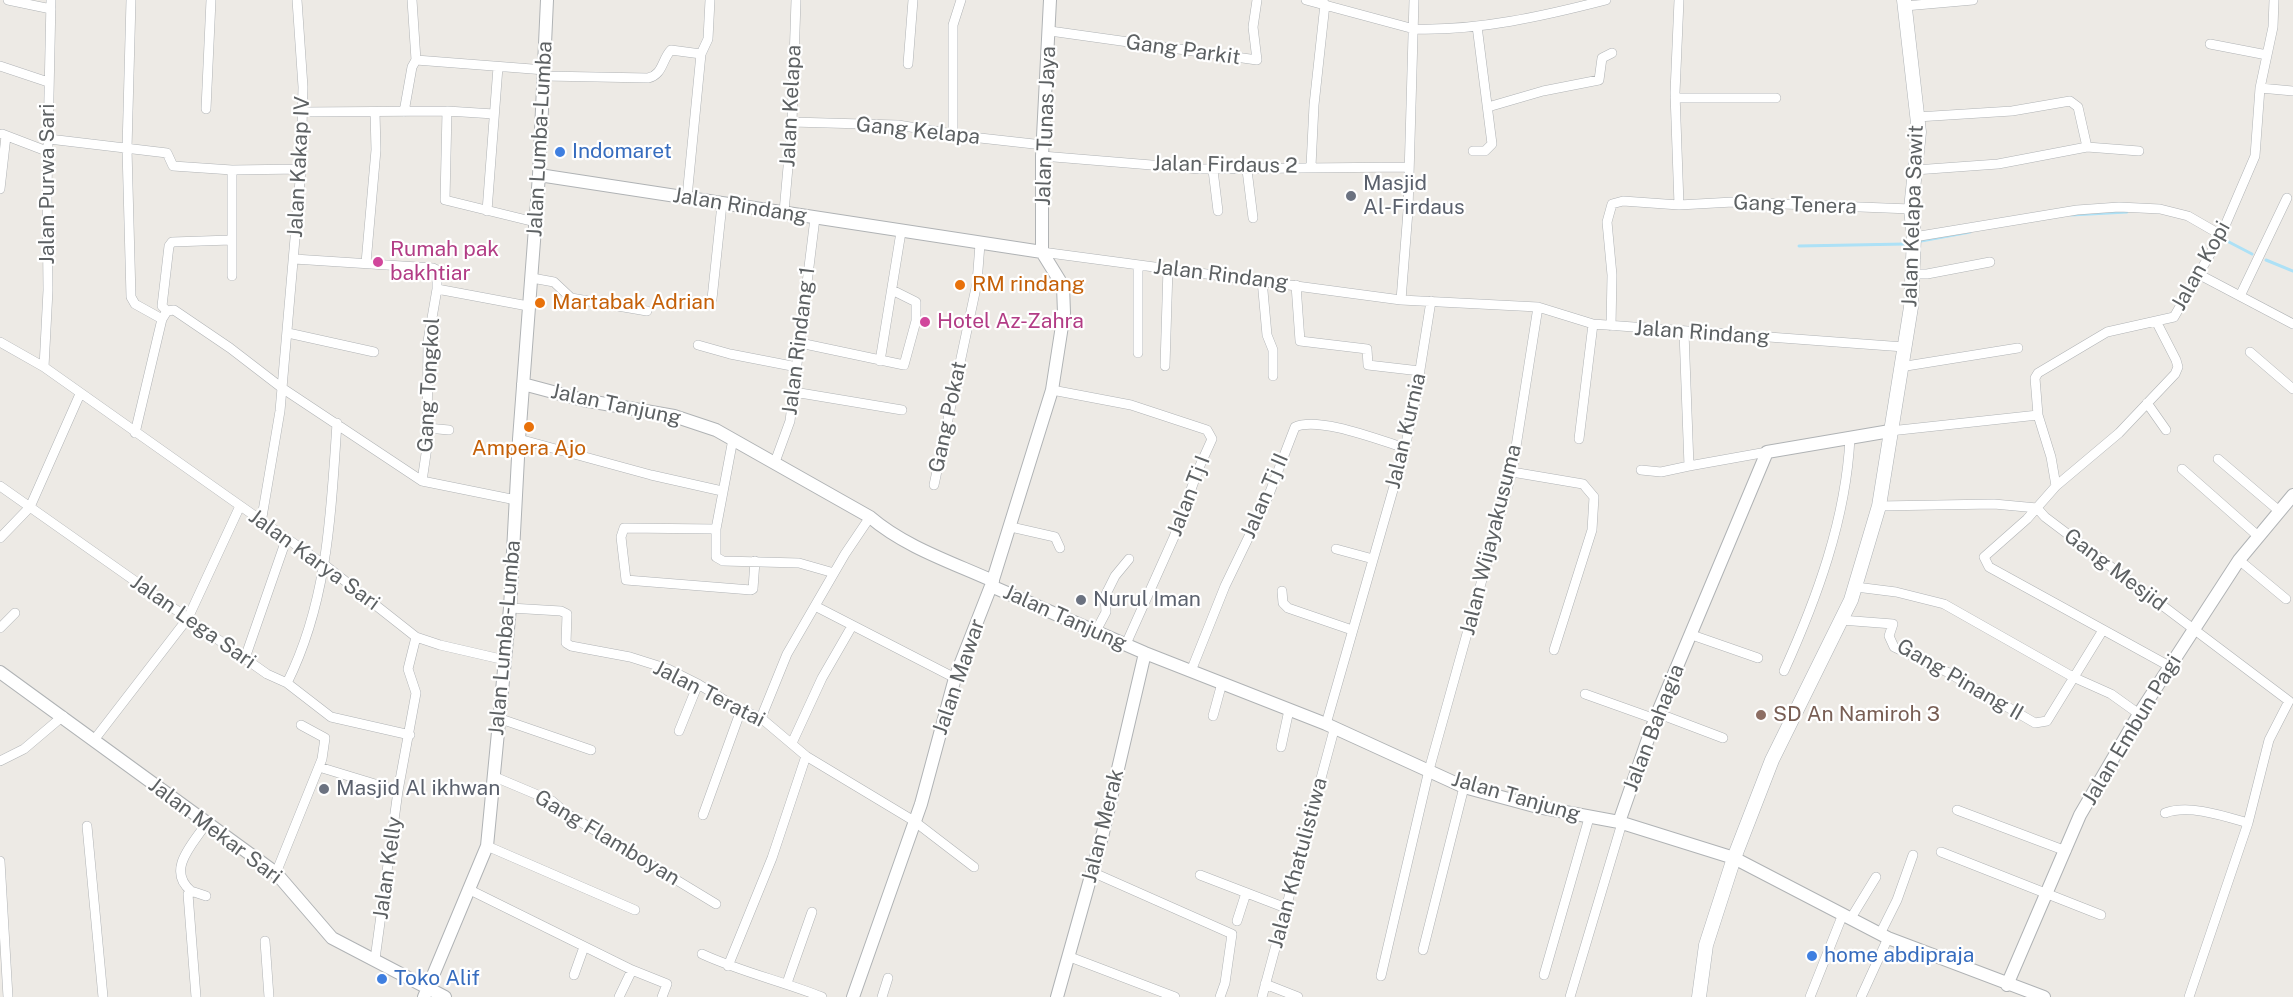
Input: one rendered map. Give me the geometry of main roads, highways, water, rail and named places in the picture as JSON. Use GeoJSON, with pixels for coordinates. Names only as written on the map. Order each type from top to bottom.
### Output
{"type":"FeatureCollection","features":[{"type":"Feature","properties":{"kind":"main road","name":"Jalan Kelapa Sawit"},"geometry":{"type":"LineString","coordinates":[[1699,997],[1706,945],[1734,858],[1772,760],[1856,587],[1879,507],[1911,307],[1914,237],[1911,208],[1919,132],[1904,3]]}},
{"type":"Feature","properties":{"kind":"waterway"},"geometry":{"type":"LineString","coordinates":[[2071,215],[2127,212]]}},
{"type":"Feature","properties":{"kind":"waterway"},"geometry":{"type":"LineString","coordinates":[[1921,241],[1970,232]]}},
{"type":"Feature","properties":{"kind":"waterway"},"geometry":{"type":"LineString","coordinates":[[2227,241],[2252,254]]}},
{"type":"Feature","properties":{"kind":"waterway"},"geometry":{"type":"LineString","coordinates":[[1799,246],[1905,244]]}},
{"type":"Feature","properties":{"kind":"waterway"},"geometry":{"type":"LineString","coordinates":[[2266,260],[2293,271]]}},
{"type":"Feature","properties":{"kind":"place","name":"Indomaret"},"geometry":{"type":"Point","coordinates":[560,152]}},
{"type":"Feature","properties":{"kind":"place","name":"Masjid Al-Firdaus"},"geometry":{"type":"Point","coordinates":[1351,196]}},
{"type":"Feature","properties":{"kind":"place","name":"Rumah pak bakhtiar"},"geometry":{"type":"Point","coordinates":[378,262]}},
{"type":"Feature","properties":{"kind":"place","name":"RM rindang"},"geometry":{"type":"Point","coordinates":[960,285]}},
{"type":"Feature","properties":{"kind":"place","name":"Martabak Adrian"},"geometry":{"type":"Point","coordinates":[540,303]}},
{"type":"Feature","properties":{"kind":"place","name":"Hotel Az-Zahra"},"geometry":{"type":"Point","coordinates":[925,322]}},
{"type":"Feature","properties":{"kind":"place","name":"Ampera Ajo"},"geometry":{"type":"Point","coordinates":[529,427]}},
{"type":"Feature","properties":{"kind":"place","name":"Nurul Iman"},"geometry":{"type":"Point","coordinates":[1081,600]}},
{"type":"Feature","properties":{"kind":"place","name":"SD An Namiroh 3"},"geometry":{"type":"Point","coordinates":[1761,715]}},
{"type":"Feature","properties":{"kind":"place","name":"Masjid Al ikhwan"},"geometry":{"type":"Point","coordinates":[324,789]}},
{"type":"Feature","properties":{"kind":"place","name":"home abdipraja"},"geometry":{"type":"Point","coordinates":[1812,956]}},
{"type":"Feature","properties":{"kind":"place","name":"Toko Alif"},"geometry":{"type":"Point","coordinates":[382,979]}}]}
